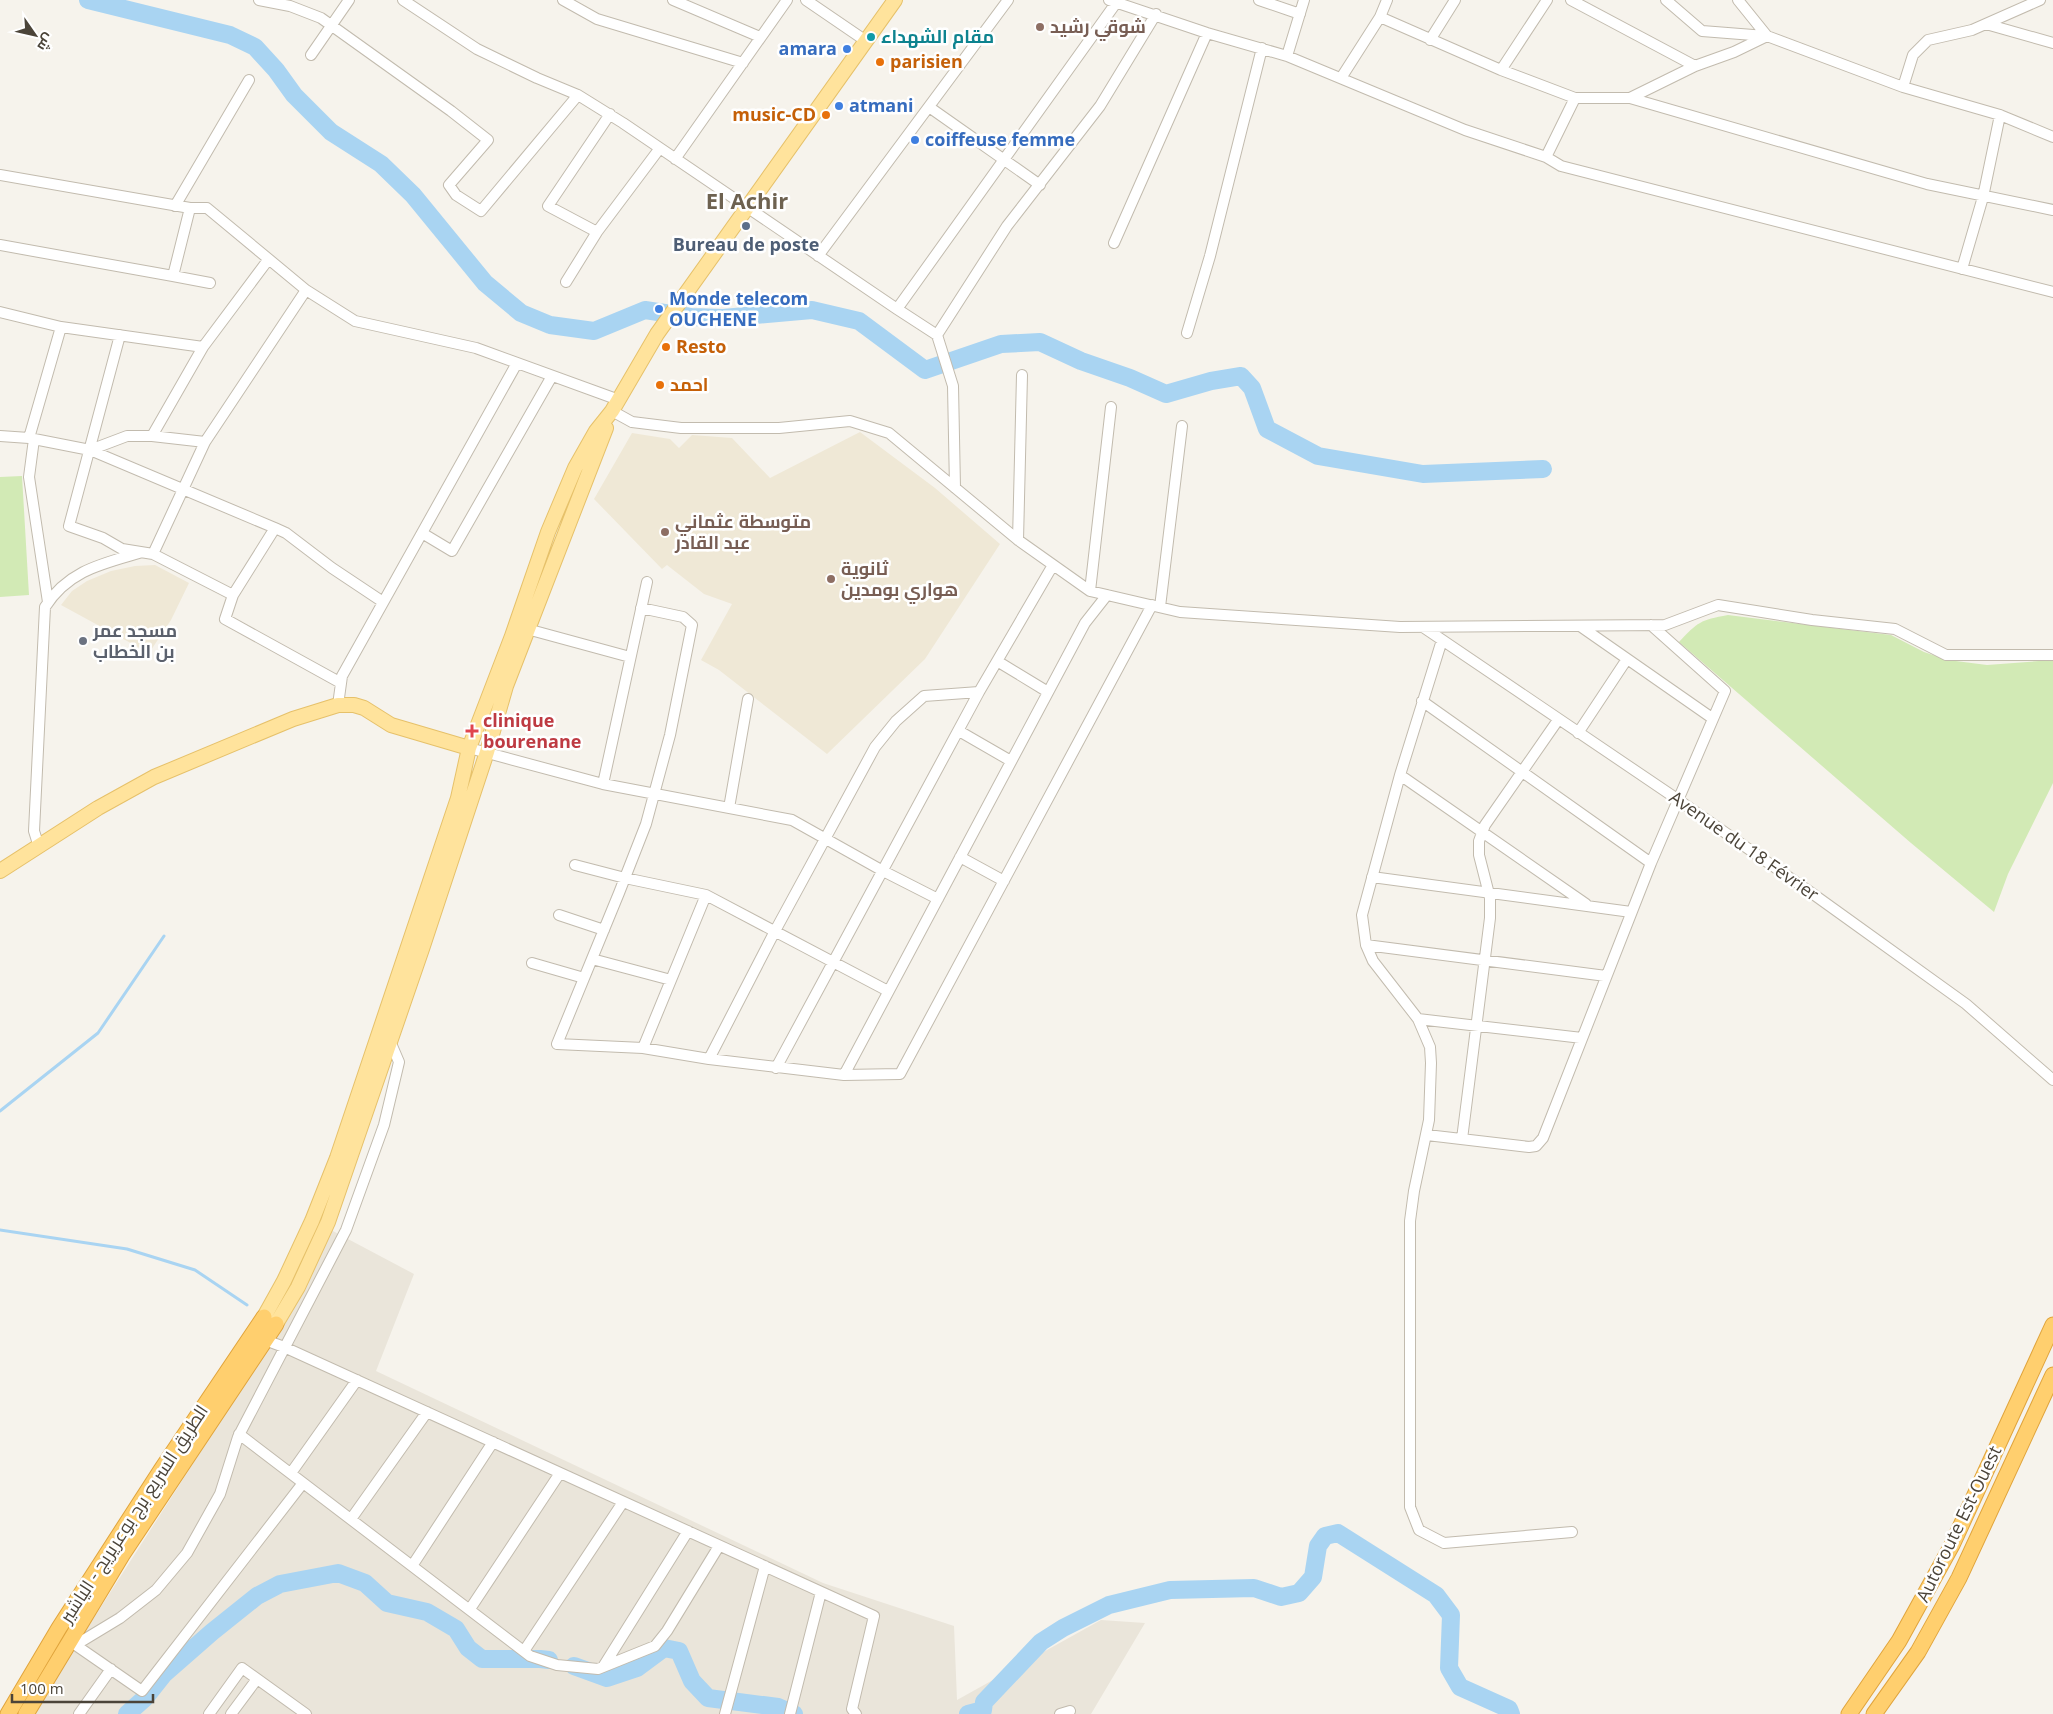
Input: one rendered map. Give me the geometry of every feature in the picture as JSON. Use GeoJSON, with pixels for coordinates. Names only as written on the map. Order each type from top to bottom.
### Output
{"type":"FeatureCollection","features":[{"type":"Feature","properties":{"kind":"highway","name":"الطريق السريع برج بوعريريج - الياشير"},"geometry":{"type":"LineString","coordinates":[[26,1714],[159,1497],[266,1340],[270,1320]]}},
{"type":"Feature","properties":{"kind":"highway","name":"الطريق السريع برج بوعريريج - الياشير"},"geometry":{"type":"LineString","coordinates":[[8,1714],[59,1628],[161,1470],[270,1320]]}},
{"type":"Feature","properties":{"kind":"highway","name":"Autoroute Est-Ouest"},"geometry":{"type":"LineString","coordinates":[[1849,1714],[1899,1641],[1952,1546],[2053,1325]]}},
{"type":"Feature","properties":{"kind":"highway","name":"Autoroute Est-Ouest"},"geometry":{"type":"LineString","coordinates":[[1874,1714],[1918,1652],[1959,1578],[2053,1375]]}},
{"type":"Feature","properties":{"kind":"main road"},"geometry":{"type":"LineString","coordinates":[[270,1320],[284,1281],[312,1221],[337,1158],[458,798],[469,748],[512,636],[548,532],[575,468],[596,431],[615,406],[657,334],[895,0]]}},
{"type":"Feature","properties":{"kind":"main road"},"geometry":{"type":"LineString","coordinates":[[270,1320],[301,1280],[328,1222],[487,752],[506,686],[615,406]]}},
{"type":"Feature","properties":{"kind":"main road"},"geometry":{"type":"LineString","coordinates":[[0,872],[98,808],[154,777],[293,719],[338,705],[354,704],[391,725],[469,748]]}},
{"type":"Feature","properties":{"kind":"street"},"geometry":{"type":"LineString","coordinates":[[259,0],[290,6],[321,18],[451,111],[488,140],[449,185],[456,195],[481,211],[578,95]]}},
{"type":"Feature","properties":{"kind":"street"},"geometry":{"type":"LineString","coordinates":[[311,55],[349,0]]}},
{"type":"Feature","properties":{"kind":"street"},"geometry":{"type":"LineString","coordinates":[[403,0],[477,49],[537,78],[578,95],[610,114],[896,310],[937,335],[953,386],[955,488]]}},
{"type":"Feature","properties":{"kind":"street"},"geometry":{"type":"LineString","coordinates":[[563,0],[597,19],[743,63]]}},
{"type":"Feature","properties":{"kind":"street"},"geometry":{"type":"LineString","coordinates":[[673,0],[760,37]]}},
{"type":"Feature","properties":{"kind":"street"},"geometry":{"type":"LineString","coordinates":[[675,159],[787,0]]}},
{"type":"Feature","properties":{"kind":"street"},"geometry":{"type":"LineString","coordinates":[[806,0],[866,41]]}},
{"type":"Feature","properties":{"kind":"street"},"geometry":{"type":"LineString","coordinates":[[818,256],[1008,0]]}},
{"type":"Feature","properties":{"kind":"street"},"geometry":{"type":"LineString","coordinates":[[1259,0],[1300,14]]}},
{"type":"Feature","properties":{"kind":"street"},"geometry":{"type":"LineString","coordinates":[[1287,56],[1304,0]]}},
{"type":"Feature","properties":{"kind":"street"},"geometry":{"type":"LineString","coordinates":[[1341,78],[1380,17],[1387,0]]}},
{"type":"Feature","properties":{"kind":"street"},"geometry":{"type":"LineString","coordinates":[[1430,40],[1455,0]]}},
{"type":"Feature","properties":{"kind":"street"},"geometry":{"type":"LineString","coordinates":[[1501,70],[1547,0]]}},
{"type":"Feature","properties":{"kind":"street"},"geometry":{"type":"LineString","coordinates":[[1571,0],[1695,66]]}},
{"type":"Feature","properties":{"kind":"street"},"geometry":{"type":"LineString","coordinates":[[1666,0],[1702,31],[1767,36],[1903,87],[2000,115],[2053,137]]}},
{"type":"Feature","properties":{"kind":"street"},"geometry":{"type":"LineString","coordinates":[[1738,0],[1767,36]]}},
{"type":"Feature","properties":{"kind":"street"},"geometry":{"type":"LineString","coordinates":[[1903,87],[1913,55],[1928,40],[1972,30],[2040,0]]}},
{"type":"Feature","properties":{"kind":"street"},"geometry":{"type":"LineString","coordinates":[[896,310],[1005,159],[1113,1],[1156,14],[1207,33],[1287,56],[1465,130],[1546,157],[1561,166],[2053,292]]}},
{"type":"Feature","properties":{"kind":"street"},"geometry":{"type":"LineString","coordinates":[[937,335],[1006,226],[1040,186],[1100,106],[1156,14]]}},
{"type":"Feature","properties":{"kind":"street"},"geometry":{"type":"LineString","coordinates":[[1380,17],[1501,70],[1575,98],[1630,98],[1927,184],[2053,210]]}},
{"type":"Feature","properties":{"kind":"street"},"geometry":{"type":"LineString","coordinates":[[1986,24],[2053,43]]}},
{"type":"Feature","properties":{"kind":"street"},"geometry":{"type":"LineString","coordinates":[[1114,243],[1207,33]]}},
{"type":"Feature","properties":{"kind":"street"},"geometry":{"type":"LineString","coordinates":[[1630,98],[1695,66],[1734,52],[1767,36]]}},
{"type":"Feature","properties":{"kind":"street"},"geometry":{"type":"LineString","coordinates":[[1186,333],[1210,256],[1262,48]]}},
{"type":"Feature","properties":{"kind":"street"},"geometry":{"type":"LineString","coordinates":[[175,206],[249,80]]}},
{"type":"Feature","properties":{"kind":"street"},"geometry":{"type":"LineString","coordinates":[[1546,157],[1575,98]]}},
{"type":"Feature","properties":{"kind":"street"},"geometry":{"type":"LineString","coordinates":[[929,107],[1005,159],[1040,186]]}},
{"type":"Feature","properties":{"kind":"street"},"geometry":{"type":"LineString","coordinates":[[598,232],[548,206],[610,114]]}},
{"type":"Feature","properties":{"kind":"street"},"geometry":{"type":"LineString","coordinates":[[1962,269],[1983,197],[2000,115]]}},
{"type":"Feature","properties":{"kind":"street"},"geometry":{"type":"LineString","coordinates":[[566,282],[598,232],[660,148]]}},
{"type":"Feature","properties":{"kind":"street"},"geometry":{"type":"LineString","coordinates":[[0,175],[175,206],[207,208],[306,290],[355,322],[476,348],[518,363],[552,376],[615,406],[632,422],[681,428],[779,428],[850,421],[889,433],[1018,540],[1090,591],[1107,595],[1180,612],[1400,627],[1665,625],[1718,606],[1812,620],[1895,629],[1946,655],[2053,655]]}},
{"type":"Feature","properties":{"kind":"street"},"geometry":{"type":"LineString","coordinates":[[173,276],[190,208]]}},
{"type":"Feature","properties":{"kind":"street"},"geometry":{"type":"LineString","coordinates":[[0,245],[210,284]]}},
{"type":"Feature","properties":{"kind":"street"},"geometry":{"type":"LineString","coordinates":[[152,436],[203,347],[268,260]]}},
{"type":"Feature","properties":{"kind":"street"},"geometry":{"type":"LineString","coordinates":[[39,847],[34,832],[45,607],[55,592],[76,576],[100,564],[148,553],[184,489],[205,442],[306,290]]}},
{"type":"Feature","properties":{"kind":"street"},"geometry":{"type":"LineString","coordinates":[[0,312],[61,327],[203,347]]}},
{"type":"Feature","properties":{"kind":"street"},"geometry":{"type":"LineString","coordinates":[[48,602],[29,477],[32,439],[61,327]]}},
{"type":"Feature","properties":{"kind":"street"},"geometry":{"type":"LineString","coordinates":[[120,336],[69,526],[103,538],[122,549],[148,553],[233,595]]}},
{"type":"Feature","properties":{"kind":"street"},"geometry":{"type":"LineString","coordinates":[[338,705],[342,676],[518,363]]}},
{"type":"Feature","properties":{"kind":"street"},"geometry":{"type":"LineString","coordinates":[[1018,540],[1022,375]]}},
{"type":"Feature","properties":{"kind":"street"},"geometry":{"type":"LineString","coordinates":[[422,533],[452,551],[552,376]]}},
{"type":"Feature","properties":{"kind":"street"},"geometry":{"type":"LineString","coordinates":[[1090,591],[1111,407]]}},
{"type":"Feature","properties":{"kind":"street"},"geometry":{"type":"LineString","coordinates":[[641,608],[683,617],[692,625],[670,735],[646,824],[557,1044],[643,1048],[776,1068],[844,1074],[900,1074],[1156,606],[1182,426]]}},
{"type":"Feature","properties":{"kind":"street"},"geometry":{"type":"LineString","coordinates":[[0,436],[32,439],[90,450],[275,528],[286,533],[332,568],[383,602]]}},
{"type":"Feature","properties":{"kind":"street"},"geometry":{"type":"LineString","coordinates":[[90,450],[127,436],[152,436],[205,442]]}},
{"type":"Feature","properties":{"kind":"street"},"geometry":{"type":"LineString","coordinates":[[275,528],[233,595],[224,620],[341,684]]}},
{"type":"Feature","properties":{"kind":"street"},"geometry":{"type":"LineString","coordinates":[[776,1068],[979,692],[1053,565]]}},
{"type":"Feature","properties":{"kind":"street"},"geometry":{"type":"LineString","coordinates":[[603,784],[647,582]]}},
{"type":"Feature","properties":{"kind":"street"},"geometry":{"type":"LineString","coordinates":[[844,1074],[1085,623],[1107,595]]}},
{"type":"Feature","properties":{"kind":"street"},"geometry":{"type":"LineString","coordinates":[[1427,1136],[1529,1147],[1539,1144],[1543,1138],[1677,798],[1724,691],[1652,625]]}},
{"type":"Feature","properties":{"kind":"street"},"geometry":{"type":"LineString","coordinates":[[1580,626],[1712,718]]}},
{"type":"Feature","properties":{"kind":"street","name":"Avenue du 18 Février"},"geometry":{"type":"LineString","coordinates":[[1423,627],[1558,720],[1677,798],[1966,1004],[2053,1080]]}},
{"type":"Feature","properties":{"kind":"street"},"geometry":{"type":"LineString","coordinates":[[527,629],[630,657]]}},
{"type":"Feature","properties":{"kind":"street"},"geometry":{"type":"LineString","coordinates":[[1442,640],[1400,775],[1362,915],[1366,945],[1373,960],[1418,1019],[1430,1047],[1430,1105],[1427,1136],[1414,1191],[1410,1222],[1410,1507],[1419,1530],[1444,1543],[1572,1532]]}},
{"type":"Feature","properties":{"kind":"street"},"geometry":{"type":"LineString","coordinates":[[1578,733],[1628,659]]}},
{"type":"Feature","properties":{"kind":"street"},"geometry":{"type":"LineString","coordinates":[[997,660],[1048,692]]}},
{"type":"Feature","properties":{"kind":"street"},"geometry":{"type":"LineString","coordinates":[[709,1059],[775,931],[875,747],[896,721],[924,696],[979,692]]}},
{"type":"Feature","properties":{"kind":"street"},"geometry":{"type":"LineString","coordinates":[[728,808],[748,698]]}},
{"type":"Feature","properties":{"kind":"street"},"geometry":{"type":"LineString","coordinates":[[1422,701],[1651,863]]}},
{"type":"Feature","properties":{"kind":"street"},"geometry":{"type":"LineString","coordinates":[[1462,1139],[1490,908],[1479,855],[1479,841],[1482,831],[1558,720]]}},
{"type":"Feature","properties":{"kind":"street"},"geometry":{"type":"LineString","coordinates":[[958,731],[1011,762]]}},
{"type":"Feature","properties":{"kind":"street"},"geometry":{"type":"LineString","coordinates":[[469,748],[603,784],[792,820],[883,871],[938,899]]}},
{"type":"Feature","properties":{"kind":"street"},"geometry":{"type":"LineString","coordinates":[[1400,775],[1588,906]]}},
{"type":"Feature","properties":{"kind":"street"},"geometry":{"type":"LineString","coordinates":[[960,857],[1004,881]]}},
{"type":"Feature","properties":{"kind":"street"},"geometry":{"type":"LineString","coordinates":[[575,865],[625,878],[706,895],[888,992]]}},
{"type":"Feature","properties":{"kind":"street"},"geometry":{"type":"LineString","coordinates":[[1372,877],[1631,912]]}},
{"type":"Feature","properties":{"kind":"street"},"geometry":{"type":"LineString","coordinates":[[643,1048],[706,895]]}},
{"type":"Feature","properties":{"kind":"street"},"geometry":{"type":"LineString","coordinates":[[559,914],[604,930]]}},
{"type":"Feature","properties":{"kind":"street"},"geometry":{"type":"LineString","coordinates":[[1366,945],[1606,976]]}},
{"type":"Feature","properties":{"kind":"street"},"geometry":{"type":"LineString","coordinates":[[592,959],[671,980]]}},
{"type":"Feature","properties":{"kind":"street"},"geometry":{"type":"LineString","coordinates":[[532,963],[584,978]]}},
{"type":"Feature","properties":{"kind":"street"},"geometry":{"type":"LineString","coordinates":[[1418,1019],[1582,1038]]}},
{"type":"Feature","properties":{"kind":"street"},"geometry":{"type":"LineString","coordinates":[[70,1644],[82,1641],[120,1618],[156,1590],[187,1553],[220,1494],[239,1434],[346,1230],[384,1125],[399,1062],[390,1041]]}},
{"type":"Feature","properties":{"kind":"street"},"geometry":{"type":"LineString","coordinates":[[266,1340],[874,1616],[852,1709],[856,1714]]}},
{"type":"Feature","properties":{"kind":"street"},"geometry":{"type":"LineString","coordinates":[[291,1473],[357,1380]]}},
{"type":"Feature","properties":{"kind":"street"},"geometry":{"type":"LineString","coordinates":[[351,1519],[427,1412]]}},
{"type":"Feature","properties":{"kind":"street"},"geometry":{"type":"LineString","coordinates":[[239,1434],[530,1656],[558,1665],[598,1669],[655,1646],[667,1632],[719,1546]]}},
{"type":"Feature","properties":{"kind":"street"},"geometry":{"type":"LineString","coordinates":[[412,1566],[493,1442]]}},
{"type":"Feature","properties":{"kind":"street"},"geometry":{"type":"LineString","coordinates":[[470,1609],[560,1473]]}},
{"type":"Feature","properties":{"kind":"street"},"geometry":{"type":"LineString","coordinates":[[70,1644],[142,1691],[303,1483]]}},
{"type":"Feature","properties":{"kind":"street"},"geometry":{"type":"LineString","coordinates":[[524,1651],[623,1502]]}},
{"type":"Feature","properties":{"kind":"street"},"geometry":{"type":"LineString","coordinates":[[603,1667],[688,1531]]}},
{"type":"Feature","properties":{"kind":"street"},"geometry":{"type":"LineString","coordinates":[[725,1714],[765,1566]]}},
{"type":"Feature","properties":{"kind":"street"},"geometry":{"type":"LineString","coordinates":[[790,1714],[821,1592]]}},
{"type":"Feature","properties":{"kind":"street"},"geometry":{"type":"LineString","coordinates":[[209,1714],[242,1668],[306,1714]]}},
{"type":"Feature","properties":{"kind":"street"},"geometry":{"type":"LineString","coordinates":[[79,1714],[111,1669]]}},
{"type":"Feature","properties":{"kind":"street"},"geometry":{"type":"LineString","coordinates":[[231,1714],[257,1678]]}},
{"type":"Feature","properties":{"kind":"street"},"geometry":{"type":"LineString","coordinates":[[1060,1714],[1070,1712],[1068,1714]]}},
{"type":"Feature","properties":{"kind":"shaded area","name":"ثانوية هواري بومدين"},"geometry":{"type":"Polygon","coordinates":[[[860,432],[935,488],[1000,544],[925,659],[827,754],[719,670],[701,660],[732,604],[704,594],[667,565],[662,569],[594,499],[632,433],[670,439],[679,448],[692,435],[732,438],[770,478],[860,432]]]}},
{"type":"Feature","properties":{"kind":"shaded area"},"geometry":{"type":"Polygon","coordinates":[[[155,565],[189,583],[171,620],[149,653],[61,605],[72,591],[87,581],[111,571],[135,566],[155,565]]]}},
{"type":"Feature","properties":{"kind":"shaded area"},"geometry":{"type":"Polygon","coordinates":[[[331,1230],[414,1274],[376,1371],[823,1583],[954,1626],[957,1700],[1101,1620],[1145,1623],[1091,1714],[32,1714],[286,1319],[331,1230]]]}},
{"type":"Feature","properties":{"kind":"green space"},"geometry":{"type":"Polygon","coordinates":[[[22,476],[29,595],[0,597],[0,477],[22,476]]]}},
{"type":"Feature","properties":{"kind":"green space"},"geometry":{"type":"Polygon","coordinates":[[[1728,615],[1891,635],[1924,652],[1948,660],[1987,665],[2053,660],[2053,783],[2008,874],[1994,912],[1911,843],[1679,642],[1705,620],[1728,615]]]}},
{"type":"Feature","properties":{"kind":"waterway"},"geometry":{"type":"LineString","coordinates":[[88,0],[230,35],[255,47],[276,70],[294,95],[331,132],[381,164],[413,195],[485,283],[521,313],[550,325],[594,331],[645,310],[691,317],[723,318],[812,310],[859,321],[925,370],[1001,344],[1040,342],[1081,361],[1130,378],[1166,394],[1211,381],[1241,376],[1252,388],[1267,429],[1318,456],[1423,474],[1543,469]]}},
{"type":"Feature","properties":{"kind":"waterway"},"geometry":{"type":"LineString","coordinates":[[0,1111],[98,1033],[164,936]]}},
{"type":"Feature","properties":{"kind":"waterway"},"geometry":{"type":"LineString","coordinates":[[0,1230],[127,1249],[195,1270],[247,1305]]}},
{"type":"Feature","properties":{"kind":"waterway"},"geometry":{"type":"LineString","coordinates":[[968,1714],[983,1710],[984,1702],[1041,1642],[1063,1628],[1109,1605],[1170,1590],[1254,1588],[1281,1597],[1299,1593],[1313,1577],[1318,1546],[1325,1536],[1338,1533],[1436,1595],[1451,1615],[1449,1668],[1460,1687],[1509,1709],[1511,1714]]}},
{"type":"Feature","properties":{"kind":"waterway"},"geometry":{"type":"LineString","coordinates":[[127,1714],[145,1698],[164,1674],[257,1596],[280,1584],[338,1573],[365,1583],[387,1603],[427,1612],[456,1629],[468,1648],[482,1659],[549,1660]]}},
{"type":"Feature","properties":{"kind":"waterway"},"geometry":{"type":"LineString","coordinates":[[574,1666],[607,1678],[637,1668],[664,1648],[679,1651],[692,1681],[708,1698],[778,1707],[794,1714]]}},
{"type":"Feature","properties":{"kind":"place","name":"شوقي رشيد"},"geometry":{"type":"Point","coordinates":[1040,27]}},
{"type":"Feature","properties":{"kind":"place","name":"مقام الشهداء"},"geometry":{"type":"Point","coordinates":[871,37]}},
{"type":"Feature","properties":{"kind":"place","name":"amara"},"geometry":{"type":"Point","coordinates":[847,49]}},
{"type":"Feature","properties":{"kind":"place","name":"parisien"},"geometry":{"type":"Point","coordinates":[880,62]}},
{"type":"Feature","properties":{"kind":"place","name":"atmani"},"geometry":{"type":"Point","coordinates":[839,106]}},
{"type":"Feature","properties":{"kind":"place","name":"music-CD"},"geometry":{"type":"Point","coordinates":[826,115]}},
{"type":"Feature","properties":{"kind":"place","name":"coiffeuse femme"},"geometry":{"type":"Point","coordinates":[915,140]}},
{"type":"Feature","properties":{"kind":"place","name":"Bureau de poste"},"geometry":{"type":"Point","coordinates":[746,226]}},
{"type":"Feature","properties":{"kind":"place","name":"Monde telecom OUCHENE"},"geometry":{"type":"Point","coordinates":[659,309]}},
{"type":"Feature","properties":{"kind":"place","name":"Resto"},"geometry":{"type":"Point","coordinates":[666,347]}},
{"type":"Feature","properties":{"kind":"place","name":"احمد"},"geometry":{"type":"Point","coordinates":[660,385]}},
{"type":"Feature","properties":{"kind":"place","name":"متوسطة عثماني عبد القادر"},"geometry":{"type":"Point","coordinates":[665,532]}},
{"type":"Feature","properties":{"kind":"place","name":"ثانوية هواري بومدين"},"geometry":{"type":"Point","coordinates":[831,579]}},
{"type":"Feature","properties":{"kind":"place","name":"مسجد عمر بن الخطاب"},"geometry":{"type":"Point","coordinates":[83,641]}},
{"type":"Feature","properties":{"kind":"place","name":"clinique bourenane"},"geometry":{"type":"Point","coordinates":[472,731]}},
{"type":"Feature","properties":{"kind":"district","name":"El Achir"},"geometry":{"type":"Point","coordinates":[747,201]}}]}
